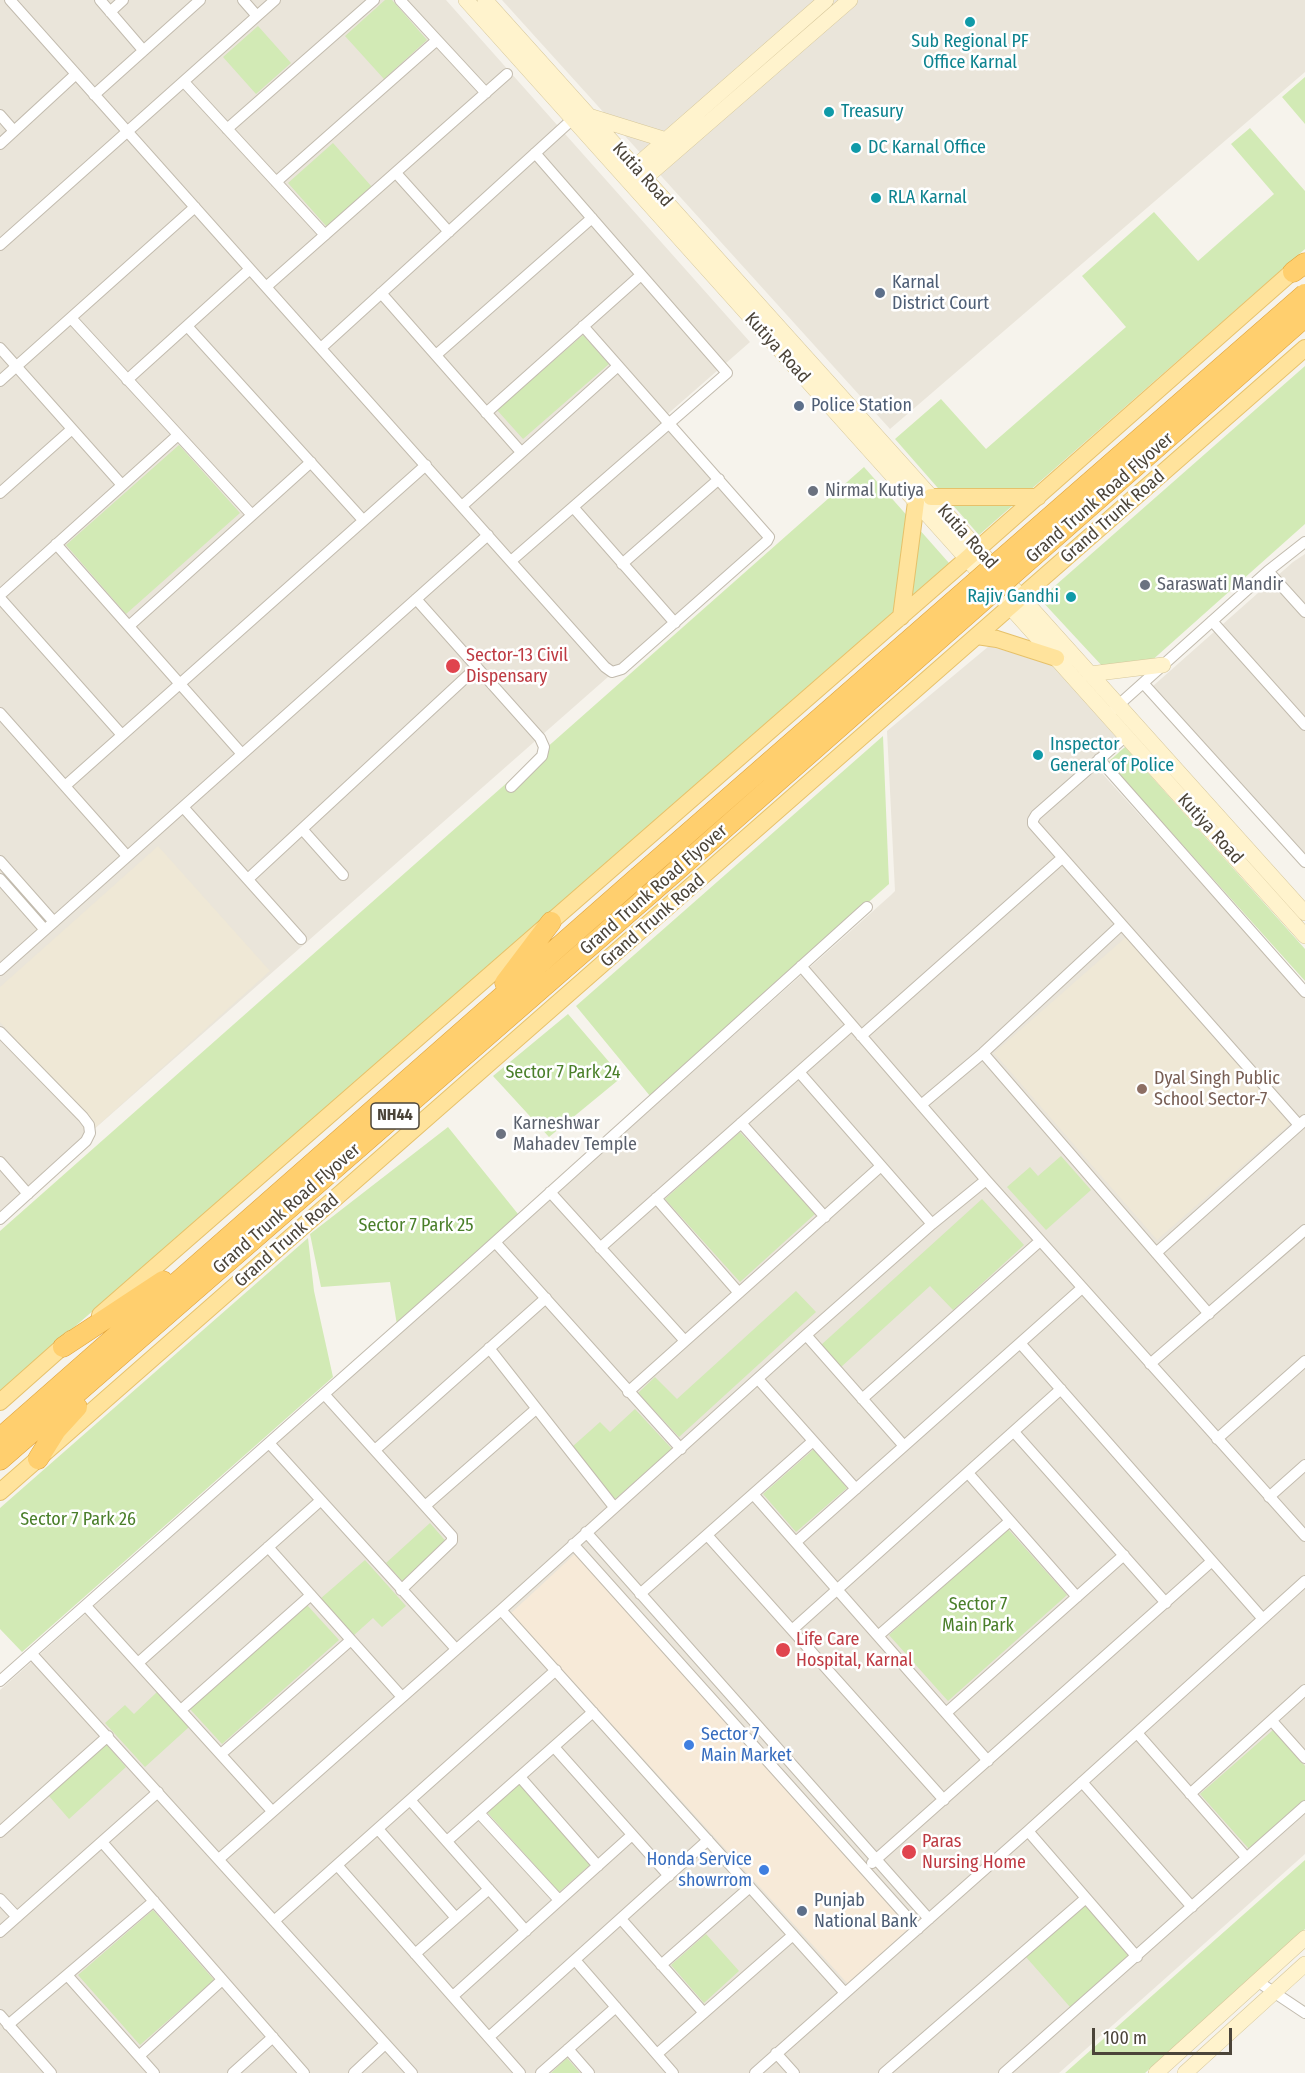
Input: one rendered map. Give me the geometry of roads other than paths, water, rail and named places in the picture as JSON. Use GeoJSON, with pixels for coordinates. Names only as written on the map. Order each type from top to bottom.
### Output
{"type":"FeatureCollection","features":[{"type":"Feature","properties":{"kind":"highway","name":"Grand Trunk Road Flyover"},"geometry":{"type":"LineString","coordinates":[[477,1018],[1305,294]]}},
{"type":"Feature","properties":{"kind":"highway","name":"Grand Trunk Road Flyover"},"geometry":{"type":"LineString","coordinates":[[0,1460],[651,893],[1305,317]]}},
{"type":"Feature","properties":{"kind":"highway"},"geometry":{"type":"LineString","coordinates":[[477,1018],[551,922]]}},
{"type":"Feature","properties":{"kind":"highway","name":"NH44"},"geometry":{"type":"LineString","coordinates":[[200,1262],[477,1018]]}},
{"type":"Feature","properties":{"kind":"highway","name":"Grand Trunk Road Flyover"},"geometry":{"type":"LineString","coordinates":[[0,1438],[200,1262]]}},
{"type":"Feature","properties":{"kind":"highway"},"geometry":{"type":"LineString","coordinates":[[63,1347],[179,1271],[200,1262]]}},
{"type":"Feature","properties":{"kind":"highway"},"geometry":{"type":"LineString","coordinates":[[38,1459],[66,1418],[139,1338]]}},
{"type":"Feature","properties":{"kind":"main road"},"geometry":{"type":"LineString","coordinates":[[0,1402],[901,617],[1301,265]]}},
{"type":"Feature","properties":{"kind":"main road","name":"Grand Trunk Road"},"geometry":{"type":"LineString","coordinates":[[0,1492],[1305,348]]}},
{"type":"Feature","properties":{"kind":"main road"},"geometry":{"type":"LineString","coordinates":[[901,617],[923,500],[1038,497]]}},
{"type":"Feature","properties":{"kind":"main road"},"geometry":{"type":"LineString","coordinates":[[977,636],[1055,649]]}},
{"type":"Feature","properties":{"kind":"street"},"geometry":{"type":"LineString","coordinates":[[10,0],[605,667],[612,672],[622,669],[769,537],[583,326]]}},
{"type":"Feature","properties":{"kind":"street"},"geometry":{"type":"LineString","coordinates":[[100,0],[143,50]]}},
{"type":"Feature","properties":{"kind":"street"},"geometry":{"type":"LineString","coordinates":[[110,12],[123,0]]}},
{"type":"Feature","properties":{"kind":"street"},"geometry":{"type":"LineString","coordinates":[[94,94],[200,0]]}},
{"type":"Feature","properties":{"kind":"street"},"geometry":{"type":"LineString","coordinates":[[243,0],[257,16]]}},
{"type":"Feature","properties":{"kind":"street"},"geometry":{"type":"LineString","coordinates":[[0,245],[274,0]]}},
{"type":"Feature","properties":{"kind":"street"},"geometry":{"type":"LineString","coordinates":[[227,129],[374,0]]}},
{"type":"Feature","properties":{"kind":"street"},"geometry":{"type":"LineString","coordinates":[[400,0],[486,93]]}},
{"type":"Feature","properties":{"kind":"street","name":"Kutiya Road"},"geometry":{"type":"LineString","coordinates":[[465,0],[582,115],[629,183],[877,448]]}},
{"type":"Feature","properties":{"kind":"street","name":"Kutia Road"},"geometry":{"type":"LineString","coordinates":[[485,0],[582,115],[640,173],[877,448],[1016,602],[1055,649],[1090,675],[1113,710],[1305,913]]}},
{"type":"Feature","properties":{"kind":"street"},"geometry":{"type":"LineString","coordinates":[[629,183],[729,95],[826,0]]}},
{"type":"Feature","properties":{"kind":"street"},"geometry":{"type":"LineString","coordinates":[[640,173],[666,140],[729,95],[850,0]]}},
{"type":"Feature","properties":{"kind":"street"},"geometry":{"type":"LineString","coordinates":[[276,182],[437,40]]}},
{"type":"Feature","properties":{"kind":"street"},"geometry":{"type":"LineString","coordinates":[[267,287],[507,74]]}},
{"type":"Feature","properties":{"kind":"street"},"geometry":{"type":"LineString","coordinates":[[0,144],[76,75]]}},
{"type":"Feature","properties":{"kind":"street"},"geometry":{"type":"LineString","coordinates":[[184,82],[325,235]]}},
{"type":"Feature","properties":{"kind":"street"},"geometry":{"type":"LineString","coordinates":[[0,115],[15,131]]}},
{"type":"Feature","properties":{"kind":"street"},"geometry":{"type":"LineString","coordinates":[[321,348],[535,153],[582,115],[666,140]]}},
{"type":"Feature","properties":{"kind":"street"},"geometry":{"type":"LineString","coordinates":[[511,561],[727,373],[535,153]]}},
{"type":"Feature","properties":{"kind":"street"},"geometry":{"type":"LineString","coordinates":[[396,173],[449,232]]}},
{"type":"Feature","properties":{"kind":"street"},"geometry":{"type":"LineString","coordinates":[[0,381],[195,207]]}},
{"type":"Feature","properties":{"kind":"street"},"geometry":{"type":"LineString","coordinates":[[436,355],[592,218]]}},
{"type":"Feature","properties":{"kind":"street"},"geometry":{"type":"LineString","coordinates":[[127,380],[250,269]]}},
{"type":"Feature","properties":{"kind":"street"},"geometry":{"type":"LineString","coordinates":[[486,412],[641,275]]}},
{"type":"Feature","properties":{"kind":"street"},"geometry":{"type":"LineString","coordinates":[[381,293],[521,452]]}},
{"type":"Feature","properties":{"kind":"street"},"geometry":{"type":"LineString","coordinates":[[71,318],[252,515]]}},
{"type":"Feature","properties":{"kind":"street"},"geometry":{"type":"LineString","coordinates":[[187,326],[363,520]]}},
{"type":"Feature","properties":{"kind":"street"},"geometry":{"type":"LineString","coordinates":[[0,348],[122,485]]}},
{"type":"Feature","properties":{"kind":"street"},"geometry":{"type":"LineString","coordinates":[[462,506],[618,366]]}},
{"type":"Feature","properties":{"kind":"street"},"geometry":{"type":"LineString","coordinates":[[0,493],[72,429]]}},
{"type":"Feature","properties":{"kind":"street"},"geometry":{"type":"LineString","coordinates":[[122,735],[0,596],[178,435]]}},
{"type":"Feature","properties":{"kind":"street"},"geometry":{"type":"LineString","coordinates":[[129,626],[311,462]]}},
{"type":"Feature","properties":{"kind":"street"},"geometry":{"type":"LineString","coordinates":[[65,786],[426,465]]}},
{"type":"Feature","properties":{"kind":"street"},"geometry":{"type":"LineString","coordinates":[[622,564],[719,479]]}},
{"type":"Feature","properties":{"kind":"street"},"geometry":{"type":"LineString","coordinates":[[573,507],[675,623]]}},
{"type":"Feature","properties":{"kind":"street"},"geometry":{"type":"LineString","coordinates":[[0,970],[488,535]]}},
{"type":"Feature","properties":{"kind":"street"},"geometry":{"type":"LineString","coordinates":[[1113,710],[1268,571],[1305,542]]}},
{"type":"Feature","properties":{"kind":"street"},"geometry":{"type":"LineString","coordinates":[[56,544],[242,754]]}},
{"type":"Feature","properties":{"kind":"street"},"geometry":{"type":"LineString","coordinates":[[1268,571],[1305,612]]}},
{"type":"Feature","properties":{"kind":"street"},"geometry":{"type":"LineString","coordinates":[[416,599],[540,738],[544,747],[542,756],[511,788]]}},
{"type":"Feature","properties":{"kind":"street"},"geometry":{"type":"LineString","coordinates":[[1212,621],[1305,725]]}},
{"type":"Feature","properties":{"kind":"street","name":"Kutiya Road"},"geometry":{"type":"LineString","coordinates":[[1055,649],[1113,710],[1126,736],[1305,936]]}},
{"type":"Feature","properties":{"kind":"street"},"geometry":{"type":"LineString","coordinates":[[1090,675],[1163,665]]}},
{"type":"Feature","properties":{"kind":"street"},"geometry":{"type":"LineString","coordinates":[[248,879],[477,667]]}},
{"type":"Feature","properties":{"kind":"street"},"geometry":{"type":"LineString","coordinates":[[1143,683],[1303,856]]}},
{"type":"Feature","properties":{"kind":"street"},"geometry":{"type":"LineString","coordinates":[[0,713],[127,856]]}},
{"type":"Feature","properties":{"kind":"street"},"geometry":{"type":"LineString","coordinates":[[1126,736],[1032,820],[1121,925],[1302,1123],[1156,1252]]}},
{"type":"Feature","properties":{"kind":"street"},"geometry":{"type":"LineString","coordinates":[[1099,759],[1305,992]]}},
{"type":"Feature","properties":{"kind":"street"},"geometry":{"type":"LineString","coordinates":[[183,807],[301,939]]}},
{"type":"Feature","properties":{"kind":"street"},"geometry":{"type":"LineString","coordinates":[[302,829],[343,875]]}},
{"type":"Feature","properties":{"kind":"street"},"geometry":{"type":"LineString","coordinates":[[861,1035],[1062,858]]}},
{"type":"Feature","properties":{"kind":"street"},"geometry":{"type":"LineString","coordinates":[[0,861],[49,926]]}},
{"type":"Feature","properties":{"kind":"street"},"geometry":{"type":"LineString","coordinates":[[0,879],[49,926]]}},
{"type":"Feature","properties":{"kind":"street"},"geometry":{"type":"LineString","coordinates":[[0,1681],[495,1242],[867,907]]}},
{"type":"Feature","properties":{"kind":"street"},"geometry":{"type":"LineString","coordinates":[[921,1105],[983,1053],[1121,925]]}},
{"type":"Feature","properties":{"kind":"street"},"geometry":{"type":"LineString","coordinates":[[801,966],[986,1180],[1305,1536]]}},
{"type":"Feature","properties":{"kind":"street"},"geometry":{"type":"LineString","coordinates":[[600,1248],[852,1025]]}},
{"type":"Feature","properties":{"kind":"street"},"geometry":{"type":"LineString","coordinates":[[0,1032],[89,1125],[90,1132],[86,1141],[0,1219]]}},
{"type":"Feature","properties":{"kind":"street"},"geometry":{"type":"LineString","coordinates":[[983,1053],[1209,1314]]}},
{"type":"Feature","properties":{"kind":"street"},"geometry":{"type":"LineString","coordinates":[[799,1072],[932,1224]]}},
{"type":"Feature","properties":{"kind":"street"},"geometry":{"type":"LineString","coordinates":[[741,1123],[825,1216]]}},
{"type":"Feature","properties":{"kind":"street"},"geometry":{"type":"LineString","coordinates":[[0,1162],[28,1194]]}},
{"type":"Feature","properties":{"kind":"street"},"geometry":{"type":"LineString","coordinates":[[628,1392],[881,1166]]}},
{"type":"Feature","properties":{"kind":"street"},"geometry":{"type":"LineString","coordinates":[[219,1859],[501,1610],[806,1335],[932,1224],[986,1180]]}},
{"type":"Feature","properties":{"kind":"street"},"geometry":{"type":"LineString","coordinates":[[550,1192],[684,1341]]}},
{"type":"Feature","properties":{"kind":"street"},"geometry":{"type":"LineString","coordinates":[[656,1198],[739,1293]]}},
{"type":"Feature","properties":{"kind":"street"},"geometry":{"type":"LineString","coordinates":[[1150,1365],[1305,1230]]}},
{"type":"Feature","properties":{"kind":"street"},"geometry":{"type":"LineString","coordinates":[[862,1399],[1041,1241]]}},
{"type":"Feature","properties":{"kind":"street"},"geometry":{"type":"LineString","coordinates":[[495,1242],[681,1449]]}},
{"type":"Feature","properties":{"kind":"street"},"geometry":{"type":"LineString","coordinates":[[796,1542],[1082,1288]]}},
{"type":"Feature","properties":{"kind":"street"},"geometry":{"type":"LineString","coordinates":[[375,1450],[546,1298]]}},
{"type":"Feature","properties":{"kind":"street"},"geometry":{"type":"LineString","coordinates":[[806,1335],[904,1446]]}},
{"type":"Feature","properties":{"kind":"street"},"geometry":{"type":"LineString","coordinates":[[1020,1343],[1263,1619]]}},
{"type":"Feature","properties":{"kind":"street"},"geometry":{"type":"LineString","coordinates":[[489,1348],[614,1507]]}},
{"type":"Feature","properties":{"kind":"street"},"geometry":{"type":"LineString","coordinates":[[1217,1439],[1305,1361]]}},
{"type":"Feature","properties":{"kind":"street"},"geometry":{"type":"LineString","coordinates":[[758,1379],[856,1489]]}},
{"type":"Feature","properties":{"kind":"street"},"geometry":{"type":"LineString","coordinates":[[792,1630],[1061,1389]]}},
{"type":"Feature","properties":{"kind":"street"},"geometry":{"type":"LineString","coordinates":[[324,1394],[453,1539],[401,1590]]}},
{"type":"Feature","properties":{"kind":"street"},"geometry":{"type":"LineString","coordinates":[[425,1506],[536,1409]]}},
{"type":"Feature","properties":{"kind":"street"},"geometry":{"type":"LineString","coordinates":[[1014,1432],[1166,1603]]}},
{"type":"Feature","properties":{"kind":"street"},"geometry":{"type":"LineString","coordinates":[[640,1594],[813,1441]]}},
{"type":"Feature","properties":{"kind":"street"},"geometry":{"type":"LineString","coordinates":[[269,1443],[456,1649]]}},
{"type":"Feature","properties":{"kind":"street"},"geometry":{"type":"LineString","coordinates":[[1269,1497],[1305,1465]]}},
{"type":"Feature","properties":{"kind":"street"},"geometry":{"type":"LineString","coordinates":[[968,1473],[1077,1597]]}},
{"type":"Feature","properties":{"kind":"street"},"geometry":{"type":"LineString","coordinates":[[753,1494],[988,1761]]}},
{"type":"Feature","properties":{"kind":"street"},"geometry":{"type":"LineString","coordinates":[[138,1663],[320,1501]]}},
{"type":"Feature","properties":{"kind":"street"},"geometry":{"type":"LineString","coordinates":[[878,1636],[1010,1521]]}},
{"type":"Feature","properties":{"kind":"street"},"geometry":{"type":"LineString","coordinates":[[586,1532],[928,1919]]}},
{"type":"Feature","properties":{"kind":"street"},"geometry":{"type":"LineString","coordinates":[[707,1535],[944,1800]]}},
{"type":"Feature","properties":{"kind":"street"},"geometry":{"type":"LineString","coordinates":[[573,1544],[918,1929]]}},
{"type":"Feature","properties":{"kind":"street"},"geometry":{"type":"LineString","coordinates":[[268,1547],[402,1697]]}},
{"type":"Feature","properties":{"kind":"street"},"geometry":{"type":"LineString","coordinates":[[946,1713],[1124,1556]]}},
{"type":"Feature","properties":{"kind":"street"},"geometry":{"type":"LineString","coordinates":[[865,1870],[1212,1562]]}},
{"type":"Feature","properties":{"kind":"street"},"geometry":{"type":"LineString","coordinates":[[755,2073],[1305,1581]]}},
{"type":"Feature","properties":{"kind":"street"},"geometry":{"type":"LineString","coordinates":[[181,1710],[311,1595]]}},
{"type":"Feature","properties":{"kind":"street"},"geometry":{"type":"LineString","coordinates":[[86,1606],[272,1811]]}},
{"type":"Feature","properties":{"kind":"street"},"geometry":{"type":"LineString","coordinates":[[501,1610],[846,1993]]}},
{"type":"Feature","properties":{"kind":"street"},"geometry":{"type":"LineString","coordinates":[[221,1754],[351,1640]]}},
{"type":"Feature","properties":{"kind":"street"},"geometry":{"type":"LineString","coordinates":[[33,1654],[412,2073]]}},
{"type":"Feature","properties":{"kind":"street"},"geometry":{"type":"LineString","coordinates":[[692,1676],[703,1666]]}},
{"type":"Feature","properties":{"kind":"street"},"geometry":{"type":"LineString","coordinates":[[274,1921],[556,1670]]}},
{"type":"Feature","properties":{"kind":"street"},"geometry":{"type":"LineString","coordinates":[[1190,1794],[1305,1690]]}},
{"type":"Feature","properties":{"kind":"street"},"geometry":{"type":"LineString","coordinates":[[447,1841],[593,1712]]}},
{"type":"Feature","properties":{"kind":"street"},"geometry":{"type":"LineString","coordinates":[[1272,1721],[1305,1758]]}},
{"type":"Feature","properties":{"kind":"street"},"geometry":{"type":"LineString","coordinates":[[1137,1733],[1246,1857]]}},
{"type":"Feature","properties":{"kind":"street"},"geometry":{"type":"LineString","coordinates":[[0,1832],[108,1736]]}},
{"type":"Feature","properties":{"kind":"street"},"geometry":{"type":"LineString","coordinates":[[554,1746],[669,1876]]}},
{"type":"Feature","properties":{"kind":"street"},"geometry":{"type":"LineString","coordinates":[[783,1778],[795,1769]]}},
{"type":"Feature","properties":{"kind":"street"},"geometry":{"type":"LineString","coordinates":[[520,1777],[598,1866]]}},
{"type":"Feature","properties":{"kind":"street"},"geometry":{"type":"LineString","coordinates":[[1082,1782],[1192,1907]]}},
{"type":"Feature","properties":{"kind":"street"},"geometry":{"type":"LineString","coordinates":[[0,1932],[159,1792]]}},
{"type":"Feature","properties":{"kind":"street"},"geometry":{"type":"LineString","coordinates":[[410,1800],[526,1930]]}},
{"type":"Feature","properties":{"kind":"street"},"geometry":{"type":"LineString","coordinates":[[1004,2073],[1305,1806]]}},
{"type":"Feature","properties":{"kind":"street"},"geometry":{"type":"LineString","coordinates":[[479,1813],[559,1900]]}},
{"type":"Feature","properties":{"kind":"street"},"geometry":{"type":"LineString","coordinates":[[378,1829],[456,1918]]}},
{"type":"Feature","properties":{"kind":"street"},"geometry":{"type":"LineString","coordinates":[[1028,1831],[1137,1957]]}},
{"type":"Feature","properties":{"kind":"street"},"geometry":{"type":"LineString","coordinates":[[453,1996],[632,1835]]}},
{"type":"Feature","properties":{"kind":"street"},"geometry":{"type":"LineString","coordinates":[[489,2037],[708,1840]]}},
{"type":"Feature","properties":{"kind":"street"},"geometry":{"type":"LineString","coordinates":[[102,1842],[304,2073]]}},
{"type":"Feature","properties":{"kind":"street"},"geometry":{"type":"LineString","coordinates":[[338,1865],[520,2073]]}},
{"type":"Feature","properties":{"kind":"street"},"geometry":{"type":"LineString","coordinates":[[661,1965],[750,1887]]}},
{"type":"Feature","properties":{"kind":"street"},"geometry":{"type":"LineString","coordinates":[[415,1954],[489,1889]]}},
{"type":"Feature","properties":{"kind":"street"},"geometry":{"type":"LineString","coordinates":[[884,2073],[1086,1898]]}},
{"type":"Feature","properties":{"kind":"street"},"geometry":{"type":"LineString","coordinates":[[0,1899],[17,1917]]}},
{"type":"Feature","properties":{"kind":"street"},"geometry":{"type":"LineString","coordinates":[[8,2025],[154,1901]]}},
{"type":"Feature","properties":{"kind":"street"},"geometry":{"type":"LineString","coordinates":[[621,1919],[704,2013]]}},
{"type":"Feature","properties":{"kind":"street"},"geometry":{"type":"LineString","coordinates":[[657,2055],[793,1935]]}},
{"type":"Feature","properties":{"kind":"street"},"geometry":{"type":"LineString","coordinates":[[1156,2073],[1305,1938]]}},
{"type":"Feature","properties":{"kind":"street"},"geometry":{"type":"LineString","coordinates":[[575,1960],[673,2073]]}},
{"type":"Feature","properties":{"kind":"street"},"geometry":{"type":"LineString","coordinates":[[1185,2073],[1305,1964]]}},
{"type":"Feature","properties":{"kind":"street"},"geometry":{"type":"LineString","coordinates":[[67,1975],[154,2073]]}},
{"type":"Feature","properties":{"kind":"street"},"geometry":{"type":"LineString","coordinates":[[139,2056],[222,1980]]}},
{"type":"Feature","properties":{"kind":"street"},"geometry":{"type":"LineString","coordinates":[[1257,1981],[1305,2013]]}},
{"type":"Feature","properties":{"kind":"street"},"geometry":{"type":"LineString","coordinates":[[541,2073],[616,2007]]}},
{"type":"Feature","properties":{"kind":"street"},"geometry":{"type":"LineString","coordinates":[[0,2015],[51,2073]]}},
{"type":"Feature","properties":{"kind":"street"},"geometry":{"type":"LineString","coordinates":[[233,2073],[273,2037]]}},
{"type":"Feature","properties":{"kind":"street"},"geometry":{"type":"LineString","coordinates":[[354,2073],[385,2044]]}},
{"type":"Feature","properties":{"kind":"street"},"geometry":{"type":"LineString","coordinates":[[568,2049],[589,2073]]}},
{"type":"Feature","properties":{"kind":"street"},"geometry":{"type":"LineString","coordinates":[[776,2053],[794,2073]]}},
{"type":"Feature","properties":{"kind":"place","name":"Sub Regional PF Office Karnal"},"geometry":{"type":"Point","coordinates":[970,22]}},
{"type":"Feature","properties":{"kind":"place","name":"Treasury"},"geometry":{"type":"Point","coordinates":[829,112]}},
{"type":"Feature","properties":{"kind":"place","name":"DC Karnal Office"},"geometry":{"type":"Point","coordinates":[856,148]}},
{"type":"Feature","properties":{"kind":"place","name":"RLA Karnal"},"geometry":{"type":"Point","coordinates":[876,198]}},
{"type":"Feature","properties":{"kind":"place","name":"Karnal District Court"},"geometry":{"type":"Point","coordinates":[880,293]}},
{"type":"Feature","properties":{"kind":"place","name":"Police Station"},"geometry":{"type":"Point","coordinates":[799,406]}},
{"type":"Feature","properties":{"kind":"place","name":"Nirmal Kutiya"},"geometry":{"type":"Point","coordinates":[813,491]}},
{"type":"Feature","properties":{"kind":"place","name":"Saraswati Mandir"},"geometry":{"type":"Point","coordinates":[1145,585]}},
{"type":"Feature","properties":{"kind":"place","name":"Rajiv Gandhi"},"geometry":{"type":"Point","coordinates":[1071,597]}},
{"type":"Feature","properties":{"kind":"place","name":"Sector-13 Civil Dispensary"},"geometry":{"type":"Point","coordinates":[453,666]}},
{"type":"Feature","properties":{"kind":"place","name":"Inspector General of Police"},"geometry":{"type":"Point","coordinates":[1038,755]}},
{"type":"Feature","properties":{"kind":"place","name":"Dyal Singh Public School Sector-7"},"geometry":{"type":"Point","coordinates":[1142,1089]}},
{"type":"Feature","properties":{"kind":"place","name":"Karneshwar Mahadev Temple"},"geometry":{"type":"Point","coordinates":[501,1134]}},
{"type":"Feature","properties":{"kind":"place","name":"Life Care Hospital, Karnal"},"geometry":{"type":"Point","coordinates":[783,1650]}},
{"type":"Feature","properties":{"kind":"place","name":"Sector 7 Main Market"},"geometry":{"type":"Point","coordinates":[689,1745]}},
{"type":"Feature","properties":{"kind":"place","name":"Paras Nursing Home"},"geometry":{"type":"Point","coordinates":[909,1852]}},
{"type":"Feature","properties":{"kind":"place","name":"Honda Service showrrom"},"geometry":{"type":"Point","coordinates":[764,1870]}},
{"type":"Feature","properties":{"kind":"place","name":"Punjab National Bank"},"geometry":{"type":"Point","coordinates":[802,1911]}},
{"type":"Feature","properties":{"kind":"park label","name":"Sector 7 Park 24"},"geometry":{"type":"Point","coordinates":[563,1073]}},
{"type":"Feature","properties":{"kind":"park label","name":"Sector 7 Park 25"},"geometry":{"type":"Point","coordinates":[416,1226]}},
{"type":"Feature","properties":{"kind":"park label","name":"Sector 7 Park 26"},"geometry":{"type":"Point","coordinates":[78,1520]}},
{"type":"Feature","properties":{"kind":"park label","name":"Sector 7 Main Park"},"geometry":{"type":"Point","coordinates":[978,1615]}}]}
